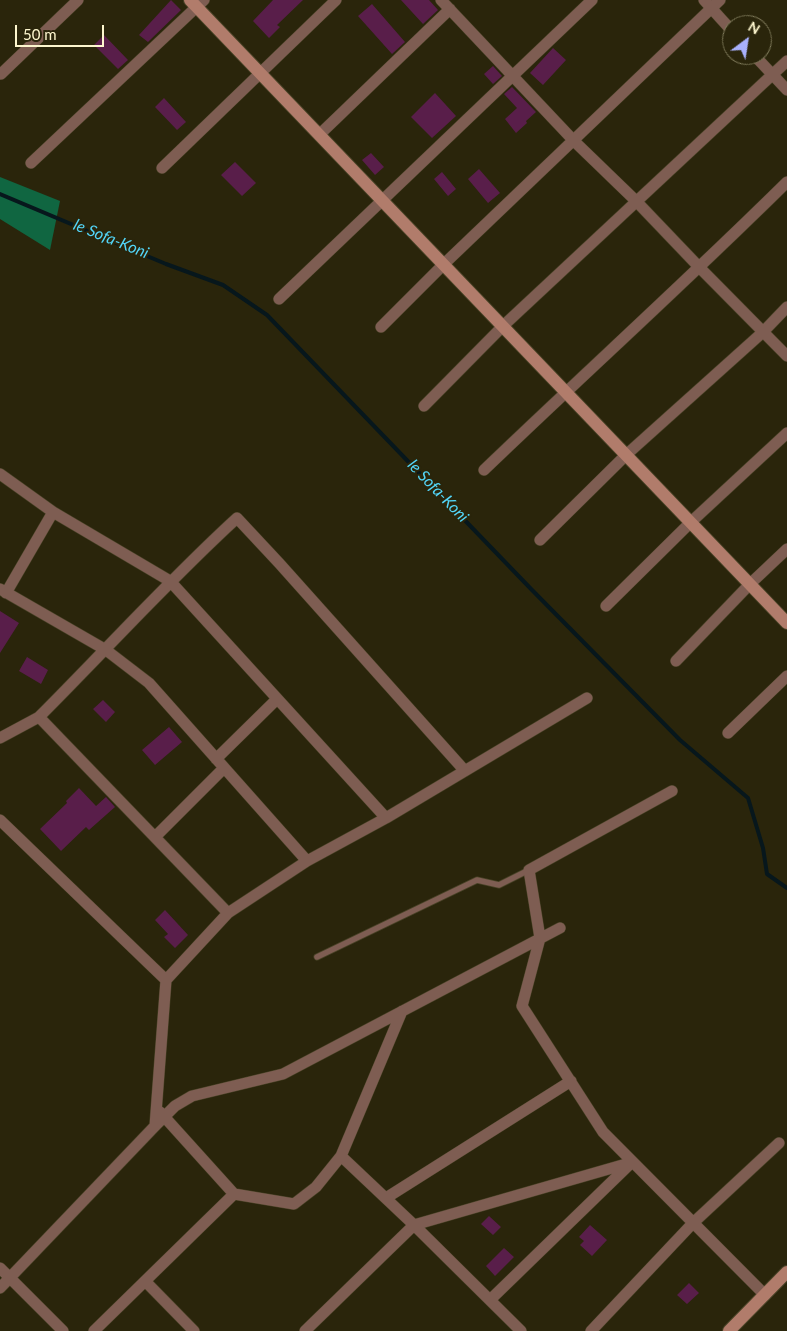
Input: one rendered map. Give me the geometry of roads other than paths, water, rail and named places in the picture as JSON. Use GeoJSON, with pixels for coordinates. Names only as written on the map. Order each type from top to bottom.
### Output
{"type":"FeatureCollection","features":[{"type":"Feature","properties":{"kind":"street"},"geometry":{"type":"LineString","coordinates":[[1,74],[78,0]]}},
{"type":"Feature","properties":{"kind":"street"},"geometry":{"type":"LineString","coordinates":[[162,168],[336,0]]}},
{"type":"Feature","properties":{"kind":"street"},"geometry":{"type":"LineString","coordinates":[[441,0],[574,141],[636,201],[787,356]]}},
{"type":"Feature","properties":{"kind":"street"},"geometry":{"type":"LineString","coordinates":[[279,299],[592,0]]}},
{"type":"Feature","properties":{"kind":"street"},"geometry":{"type":"LineString","coordinates":[[381,327],[444,264],[574,141],[708,4],[720,0]]}},
{"type":"Feature","properties":{"kind":"street"},"geometry":{"type":"LineString","coordinates":[[31,163],[197,2],[260,72],[787,622]]}},
{"type":"Feature","properties":{"kind":"street"},"geometry":{"type":"LineString","coordinates":[[708,4],[722,20]]}},
{"type":"Feature","properties":{"kind":"street"},"geometry":{"type":"LineString","coordinates":[[319,134],[450,9]]}},
{"type":"Feature","properties":{"kind":"street"},"geometry":{"type":"LineString","coordinates":[[424,406],[503,326],[787,61]]}},
{"type":"Feature","properties":{"kind":"street"},"geometry":{"type":"LineString","coordinates":[[763,65],[787,90]]}},
{"type":"Feature","properties":{"kind":"street"},"geometry":{"type":"LineString","coordinates":[[484,470],[565,392],[700,268],[787,182]]}},
{"type":"Feature","properties":{"kind":"street"},"geometry":{"type":"LineString","coordinates":[[540,540],[626,455],[763,332],[787,307]]}},
{"type":"Feature","properties":{"kind":"street"},"geometry":{"type":"LineString","coordinates":[[606,606],[691,522],[787,434]]}},
{"type":"Feature","properties":{"kind":"street"},"geometry":{"type":"LineString","coordinates":[[0,474],[53,512],[170,582],[386,818]]}},
{"type":"Feature","properties":{"kind":"street"},"geometry":{"type":"LineString","coordinates":[[53,512],[3,591],[106,650],[148,682],[307,861]]}},
{"type":"Feature","properties":{"kind":"street"},"geometry":{"type":"LineString","coordinates":[[0,738],[39,717],[106,650],[189,561],[237,518],[286,570],[465,771]]}},
{"type":"Feature","properties":{"kind":"street"},"geometry":{"type":"LineString","coordinates":[[676,661],[750,584],[787,549]]}},
{"type":"Feature","properties":{"kind":"street"},"geometry":{"type":"LineString","coordinates":[[728,733],[787,676]]}},
{"type":"Feature","properties":{"kind":"street"},"geometry":{"type":"LineString","coordinates":[[155,1126],[166,980],[228,913],[307,861],[386,818],[587,698]]}},
{"type":"Feature","properties":{"kind":"street"},"geometry":{"type":"LineString","coordinates":[[216,758],[278,699]]}},
{"type":"Feature","properties":{"kind":"street"},"geometry":{"type":"LineString","coordinates":[[39,717],[228,913]]}},
{"type":"Feature","properties":{"kind":"street"},"geometry":{"type":"LineString","coordinates":[[155,837],[224,768]]}},
{"type":"Feature","properties":{"kind":"street"},"geometry":{"type":"LineString","coordinates":[[672,791],[529,870],[540,938],[522,1006],[603,1132],[764,1295]]}},
{"type":"Feature","properties":{"kind":"street"},"geometry":{"type":"LineString","coordinates":[[0,820],[166,980]]}},
{"type":"Feature","properties":{"kind":"street"},"geometry":{"type":"LineString","coordinates":[[0,1288],[175,1106],[192,1096],[283,1074],[560,928]]}},
{"type":"Feature","properties":{"kind":"street"},"geometry":{"type":"LineString","coordinates":[[156,1107],[234,1194],[294,1204],[316,1187],[341,1156],[402,1011]]}},
{"type":"Feature","properties":{"kind":"street"},"geometry":{"type":"LineString","coordinates":[[386,1198],[571,1081]]}},
{"type":"Feature","properties":{"kind":"street"},"geometry":{"type":"LineString","coordinates":[[592,1331],[693,1223],[779,1144]]}},
{"type":"Feature","properties":{"kind":"street"},"geometry":{"type":"LineString","coordinates":[[341,1156],[521,1331]]}},
{"type":"Feature","properties":{"kind":"street"},"geometry":{"type":"LineString","coordinates":[[305,1331],[414,1225],[633,1162]]}},
{"type":"Feature","properties":{"kind":"street"},"geometry":{"type":"LineString","coordinates":[[490,1300],[633,1162]]}},
{"type":"Feature","properties":{"kind":"street"},"geometry":{"type":"LineString","coordinates":[[94,1331],[234,1194]]}},
{"type":"Feature","properties":{"kind":"street"},"geometry":{"type":"LineString","coordinates":[[0,1268],[63,1331]]}},
{"type":"Feature","properties":{"kind":"street"},"geometry":{"type":"LineString","coordinates":[[730,1331],[787,1272]]}},
{"type":"Feature","properties":{"kind":"street"},"geometry":{"type":"LineString","coordinates":[[145,1281],[194,1331]]}},
{"type":"Feature","properties":{"kind":"lane"},"geometry":{"type":"LineString","coordinates":[[317,957],[477,880],[499,885],[529,870]]}},
{"type":"Feature","properties":{"kind":"waterway","name":"le Sofa-Koni"},"geometry":{"type":"LineString","coordinates":[[0,194],[166,264],[223,285],[267,315],[532,590],[680,740],[748,798],[763,848],[767,874],[787,888]]}}]}
